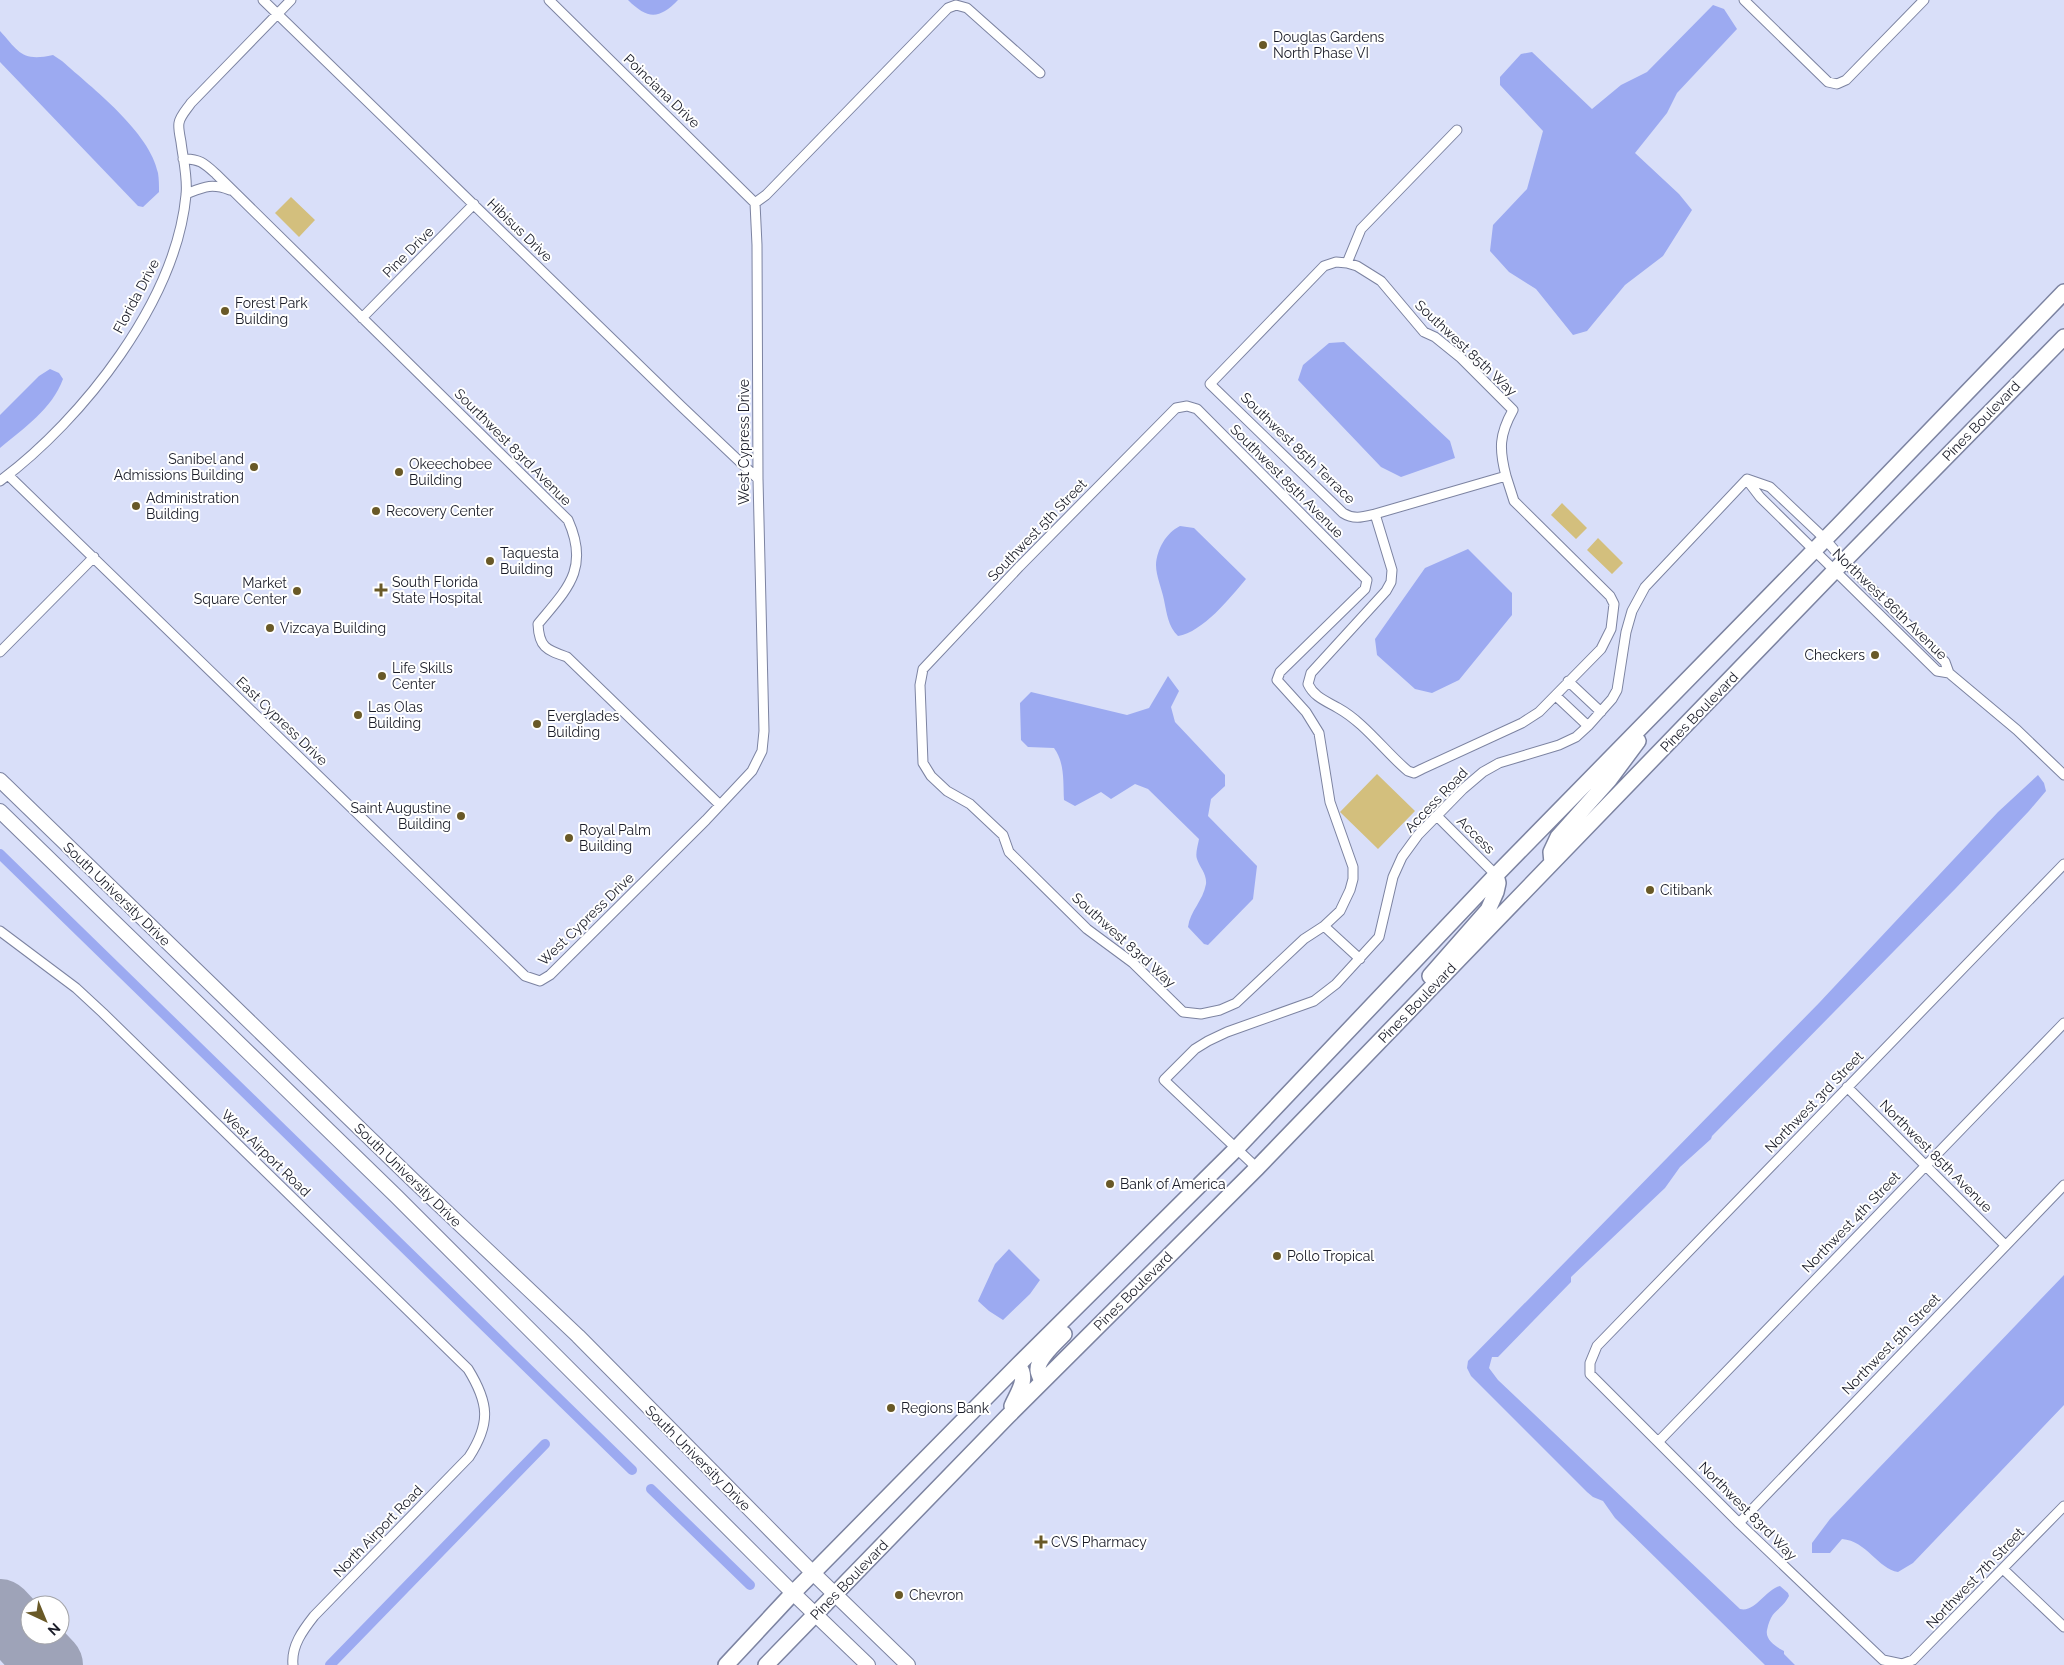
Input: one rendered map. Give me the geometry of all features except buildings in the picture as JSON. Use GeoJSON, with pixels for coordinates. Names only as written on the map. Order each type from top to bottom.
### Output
{"type":"FeatureCollection","features":[{"type":"Feature","properties":{"kind":"highway","name":"Pines Boulevard"},"geometry":{"type":"LineString","coordinates":[[726,1665],[793,1593],[814,1574],[1018,1365],[1236,1149],[1496,875],[2064,292]]}},
{"type":"Feature","properties":{"kind":"highway","name":"Pines Boulevard"},"geometry":{"type":"LineString","coordinates":[[766,1665],[1007,1416],[1257,1168],[2063,336]]}},
{"type":"Feature","properties":{"kind":"highway"},"geometry":{"type":"LineString","coordinates":[[1552,863],[1551,852],[1558,837],[1615,772],[1638,742],[1645,723]]}},
{"type":"Feature","properties":{"kind":"highway"},"geometry":{"type":"LineString","coordinates":[[1405,1015],[1408,1001],[1488,910],[1496,892],[1498,882],[1496,875]]}},
{"type":"Feature","properties":{"kind":"highway"},"geometry":{"type":"LineString","coordinates":[[1042,1381],[1037,1371],[1038,1364],[1050,1348],[1105,1294],[1109,1275]]}},
{"type":"Feature","properties":{"kind":"highway"},"geometry":{"type":"LineString","coordinates":[[1007,1416],[1023,1379],[1022,1370],[1018,1365]]}},
{"type":"Feature","properties":{"kind":"main road","name":"South University Drive"},"geometry":{"type":"LineString","coordinates":[[0,780],[415,1182],[578,1336],[834,1594],[908,1665]]}},
{"type":"Feature","properties":{"kind":"main road","name":"South University Drive"},"geometry":{"type":"LineString","coordinates":[[0,811],[410,1210],[815,1615],[868,1665]]}},
{"type":"Feature","properties":{"kind":"street","name":"Hibisus Drive"},"geometry":{"type":"LineString","coordinates":[[263,0],[758,479]]}},
{"type":"Feature","properties":{"kind":"street","name":"Florida Drive"},"geometry":{"type":"LineString","coordinates":[[0,481],[59,429],[88,397],[123,350],[162,281],[180,230],[186,194],[179,123],[185,111],[291,0]]}},
{"type":"Feature","properties":{"kind":"street","name":"Poinciana Drive"},"geometry":{"type":"LineString","coordinates":[[549,0],[756,203]]}},
{"type":"Feature","properties":{"kind":"street"},"geometry":{"type":"LineString","coordinates":[[1744,0],[1828,82],[1837,84],[1846,80],[1924,0]]}},
{"type":"Feature","properties":{"kind":"street"},"geometry":{"type":"LineString","coordinates":[[756,203],[766,195],[948,8],[956,5],[967,8],[1040,73]]}},
{"type":"Feature","properties":{"kind":"street"},"geometry":{"type":"LineString","coordinates":[[1347,263],[1360,229],[1457,130]]}},
{"type":"Feature","properties":{"kind":"street","name":"Sourthwest 83rd Avenue"},"geometry":{"type":"LineString","coordinates":[[183,159],[193,158],[203,162],[568,520],[576,545],[577,557],[573,578],[561,598],[538,624],[538,635],[543,644],[554,653],[567,657],[720,805]]}},
{"type":"Feature","properties":{"kind":"street"},"geometry":{"type":"LineString","coordinates":[[186,194],[210,185],[232,191]]}},
{"type":"Feature","properties":{"kind":"street","name":"West Cypress Drive"},"geometry":{"type":"LineString","coordinates":[[540,981],[550,975],[720,805],[758,762],[762,751],[764,731],[758,479],[756,203]]}},
{"type":"Feature","properties":{"kind":"street","name":"Pine Drive"},"geometry":{"type":"LineString","coordinates":[[362,318],[474,204]]}},
{"type":"Feature","properties":{"kind":"street","name":"Southwest 85th Terrace"},"geometry":{"type":"LineString","coordinates":[[1347,263],[1336,262],[1324,266],[1210,384],[1350,517],[1360,518],[1506,476]]}},
{"type":"Feature","properties":{"kind":"street","name":"Southwest 85th Way"},"geometry":{"type":"LineString","coordinates":[[1347,263],[1358,266],[1381,281],[1424,332],[1435,337],[1461,358],[1513,410],[1506,422],[1500,451],[1506,476]]}},
{"type":"Feature","properties":{"kind":"street","name":"Southwest 85th Avenue"},"geometry":{"type":"LineString","coordinates":[[1187,406],[1197,409],[1367,580],[1365,589],[1280,672],[1277,680],[1306,712],[1319,733],[1330,802],[1353,866],[1350,890],[1340,911],[1324,926]]}},
{"type":"Feature","properties":{"kind":"street","name":"Southwest 5th Street"},"geometry":{"type":"LineString","coordinates":[[920,685],[923,669],[1019,567],[1176,408],[1187,406]]}},
{"type":"Feature","properties":{"kind":"street","name":"East Cypress Drive"},"geometry":{"type":"LineString","coordinates":[[8,475],[525,976],[540,981]]}},
{"type":"Feature","properties":{"kind":"street"},"geometry":{"type":"LineString","coordinates":[[1375,514],[1392,570],[1391,582],[1386,591],[1311,673],[1308,684],[1316,695],[1346,713],[1404,768],[1414,773],[1522,723],[1539,712],[1601,649],[1611,629],[1614,604],[1610,596],[1514,501],[1506,476]]}},
{"type":"Feature","properties":{"kind":"street"},"geometry":{"type":"LineString","coordinates":[[1747,480],[1770,487],[1825,539]]}},
{"type":"Feature","properties":{"kind":"street"},"geometry":{"type":"LineString","coordinates":[[1747,480],[1760,497],[1814,550]]}},
{"type":"Feature","properties":{"kind":"street","name":"Access Road"},"geometry":{"type":"LineString","coordinates":[[1236,1149],[1164,1080],[1195,1049],[1208,1041],[1227,1032],[1314,1001],[1336,984],[1379,936],[1393,876],[1402,857],[1418,835],[1483,772],[1499,763],[1560,745],[1576,737],[1588,726],[1617,690],[1632,611],[1645,587],[1747,480]]}},
{"type":"Feature","properties":{"kind":"street","name":"Northwest 86th Avenue"},"geometry":{"type":"LineString","coordinates":[[1825,539],[1840,566],[1937,671],[1949,673],[2017,730],[2064,775]]}},
{"type":"Feature","properties":{"kind":"street","name":"Northwest 86th Avenue"},"geometry":{"type":"LineString","coordinates":[[1814,550],[1840,566]]}},
{"type":"Feature","properties":{"kind":"street"},"geometry":{"type":"LineString","coordinates":[[0,652],[94,557]]}},
{"type":"Feature","properties":{"kind":"street"},"geometry":{"type":"LineString","coordinates":[[1568,682],[1601,712]]}},
{"type":"Feature","properties":{"kind":"street","name":"Southwest 83rd Way"},"geometry":{"type":"LineString","coordinates":[[920,685],[923,763],[931,776],[947,791],[970,804],[1003,835],[1009,852],[1087,929],[1133,963],[1183,1012],[1201,1014],[1220,1010],[1236,1003],[1304,938],[1324,926]]}},
{"type":"Feature","properties":{"kind":"street"},"geometry":{"type":"LineString","coordinates":[[1556,696],[1588,726]]}},
{"type":"Feature","properties":{"kind":"street","name":"Access"},"geometry":{"type":"LineString","coordinates":[[1437,816],[1496,875]]}},
{"type":"Feature","properties":{"kind":"street","name":"Northwest 3rd Street"},"geometry":{"type":"LineString","coordinates":[[1590,1363],[1597,1346],[2064,864]]}},
{"type":"Feature","properties":{"kind":"street"},"geometry":{"type":"LineString","coordinates":[[1324,926],[1360,959]]}},
{"type":"Feature","properties":{"kind":"street","name":"West Airport Road"},"geometry":{"type":"LineString","coordinates":[[0,931],[76,988],[468,1369],[481,1389],[485,1416]]}},
{"type":"Feature","properties":{"kind":"street","name":"Northwest 4th Street"},"geometry":{"type":"LineString","coordinates":[[1659,1441],[2064,1023]]}},
{"type":"Feature","properties":{"kind":"street","name":"Northwest 85th Avenue"},"geometry":{"type":"LineString","coordinates":[[1847,1086],[2005,1245]]}},
{"type":"Feature","properties":{"kind":"street"},"geometry":{"type":"LineString","coordinates":[[1236,1149],[1257,1168]]}},
{"type":"Feature","properties":{"kind":"street","name":"Northwest 5th Street"},"geometry":{"type":"LineString","coordinates":[[1739,1523],[2064,1185]]}},
{"type":"Feature","properties":{"kind":"street","name":"Northwest 83rd Way"},"geometry":{"type":"LineString","coordinates":[[1590,1363],[1590,1374],[1739,1523],[1883,1660],[1902,1664]]}},
{"type":"Feature","properties":{"kind":"street","name":"North Airport Road"},"geometry":{"type":"LineString","coordinates":[[293,1665],[298,1640],[314,1616],[470,1457],[478,1443],[485,1416]]}},
{"type":"Feature","properties":{"kind":"street","name":"Northwest 7th Street"},"geometry":{"type":"LineString","coordinates":[[1902,1664],[1913,1660],[2064,1506]]}},
{"type":"Feature","properties":{"kind":"street"},"geometry":{"type":"LineString","coordinates":[[2003,1569],[2064,1627]]}},
{"type":"Feature","properties":{"kind":"shaded area"},"geometry":{"type":"Polygon","coordinates":[[[291,197],[315,220],[299,237],[275,213],[291,197]]]}},
{"type":"Feature","properties":{"kind":"shaded area"},"geometry":{"type":"Polygon","coordinates":[[[1562,503],[1587,528],[1576,539],[1551,515],[1562,503]]]}},
{"type":"Feature","properties":{"kind":"shaded area"},"geometry":{"type":"Polygon","coordinates":[[[1598,538],[1623,563],[1612,574],[1587,550],[1598,538]]]}},
{"type":"Feature","properties":{"kind":"shaded area"},"geometry":{"type":"Polygon","coordinates":[[[1377,774],[1415,811],[1378,849],[1340,812],[1377,774]]]}},
{"type":"Feature","properties":{"kind":"water"},"geometry":{"type":"Polygon","coordinates":[[[628,0],[678,0],[665,11],[653,15],[641,11],[628,0]]]}},
{"type":"Feature","properties":{"kind":"water"},"geometry":{"type":"Polygon","coordinates":[[[1713,5],[1724,9],[1737,29],[1677,93],[1667,113],[1635,153],[1679,194],[1692,210],[1663,256],[1625,285],[1587,331],[1573,335],[1536,289],[1509,272],[1490,251],[1493,225],[1527,189],[1543,131],[1500,85],[1500,77],[1521,54],[1532,52],[1592,109],[1621,85],[1647,72],[1713,5]]]}},
{"type":"Feature","properties":{"kind":"water"},"geometry":{"type":"Polygon","coordinates":[[[0,31],[22,54],[34,57],[53,55],[62,61],[103,97],[132,127],[144,142],[153,158],[158,175],[159,192],[143,207],[138,206],[0,62],[0,31]]]}},
{"type":"Feature","properties":{"kind":"water"},"geometry":{"type":"Polygon","coordinates":[[[1344,342],[1450,441],[1455,458],[1401,477],[1381,467],[1298,380],[1303,365],[1329,343],[1344,342]]]}},
{"type":"Feature","properties":{"kind":"water"},"geometry":{"type":"Polygon","coordinates":[[[50,369],[59,373],[63,379],[52,400],[28,425],[0,448],[0,415],[39,376],[50,369]]]}},
{"type":"Feature","properties":{"kind":"water"},"geometry":{"type":"Polygon","coordinates":[[[1180,526],[1194,528],[1246,579],[1206,621],[1197,628],[1178,636],[1168,620],[1156,565],[1158,553],[1163,542],[1170,533],[1180,526]]]}},
{"type":"Feature","properties":{"kind":"water"},"geometry":{"type":"Polygon","coordinates":[[[1468,549],[1512,593],[1512,615],[1459,680],[1432,693],[1415,689],[1377,655],[1375,639],[1425,568],[1468,549]]]}},
{"type":"Feature","properties":{"kind":"water"},"geometry":{"type":"Polygon","coordinates":[[[1168,676],[1179,691],[1171,707],[1175,722],[1225,775],[1225,786],[1211,799],[1208,816],[1257,866],[1253,899],[1208,945],[1204,944],[1188,927],[1206,884],[1204,874],[1196,857],[1199,839],[1148,789],[1135,784],[1111,799],[1101,792],[1075,806],[1064,800],[1062,766],[1054,748],[1028,747],[1021,740],[1020,703],[1031,692],[1127,715],[1149,708],[1168,676]]]}},
{"type":"Feature","properties":{"kind":"water"},"geometry":{"type":"Polygon","coordinates":[[[2038,775],[2044,783],[2046,791],[2029,811],[1711,1139],[1680,1167],[1665,1188],[1571,1277],[1571,1282],[1498,1357],[1492,1357],[1489,1368],[1498,1380],[1740,1609],[1750,1608],[1780,1586],[1788,1593],[1789,1596],[1786,1601],[1771,1617],[1767,1634],[1772,1643],[1784,1651],[1784,1654],[1795,1665],[1765,1665],[1615,1518],[1603,1501],[1587,1492],[1471,1376],[1467,1368],[1468,1361],[1819,1003],[1998,812],[2038,775]]]}},
{"type":"Feature","properties":{"kind":"water"},"geometry":{"type":"Polygon","coordinates":[[[1009,1249],[1040,1280],[1030,1294],[1003,1320],[978,1301],[995,1264],[1009,1249]]]}},
{"type":"Feature","properties":{"kind":"water"},"geometry":{"type":"Polygon","coordinates":[[[2064,1275],[2064,1405],[1913,1563],[1898,1572],[1884,1566],[1858,1545],[1842,1539],[1830,1553],[1812,1553],[1812,1543],[1830,1519],[2064,1275]]]}},
{"type":"Feature","properties":{"kind":"waterway"},"geometry":{"type":"LineString","coordinates":[[0,854],[632,1470]]}},
{"type":"Feature","properties":{"kind":"waterway"},"geometry":{"type":"LineString","coordinates":[[330,1665],[545,1444]]}},
{"type":"Feature","properties":{"kind":"waterway"},"geometry":{"type":"LineString","coordinates":[[651,1489],[750,1585]]}},
{"type":"Feature","properties":{"kind":"runway"},"geometry":{"type":"LineString","coordinates":[[0,1612],[50,1665]]}},
{"type":"Feature","properties":{"kind":"place","name":"Douglas Gardens North Phase VI"},"geometry":{"type":"Point","coordinates":[1263,45]}},
{"type":"Feature","properties":{"kind":"place","name":"Forest Park Building"},"geometry":{"type":"Point","coordinates":[225,311]}},
{"type":"Feature","properties":{"kind":"place","name":"Sanibel and Admissions Building"},"geometry":{"type":"Point","coordinates":[254,467]}},
{"type":"Feature","properties":{"kind":"place","name":"Okeechobee Building"},"geometry":{"type":"Point","coordinates":[399,472]}},
{"type":"Feature","properties":{"kind":"place","name":"Administration Building"},"geometry":{"type":"Point","coordinates":[136,506]}},
{"type":"Feature","properties":{"kind":"place","name":"Recovery Center"},"geometry":{"type":"Point","coordinates":[376,511]}},
{"type":"Feature","properties":{"kind":"place","name":"Taquesta Building"},"geometry":{"type":"Point","coordinates":[490,561]}},
{"type":"Feature","properties":{"kind":"place","name":"South Florida State Hospital"},"geometry":{"type":"Point","coordinates":[381,590]}},
{"type":"Feature","properties":{"kind":"place","name":"Market Square Center"},"geometry":{"type":"Point","coordinates":[297,591]}},
{"type":"Feature","properties":{"kind":"place","name":"Vizcaya Building"},"geometry":{"type":"Point","coordinates":[270,628]}},
{"type":"Feature","properties":{"kind":"place","name":"Checkers"},"geometry":{"type":"Point","coordinates":[1875,655]}},
{"type":"Feature","properties":{"kind":"place","name":"Life Skills Center"},"geometry":{"type":"Point","coordinates":[382,676]}},
{"type":"Feature","properties":{"kind":"place","name":"Las Olas Building"},"geometry":{"type":"Point","coordinates":[358,715]}},
{"type":"Feature","properties":{"kind":"place","name":"Everglades Building"},"geometry":{"type":"Point","coordinates":[537,724]}},
{"type":"Feature","properties":{"kind":"place","name":"Saint Augustine Building"},"geometry":{"type":"Point","coordinates":[461,816]}},
{"type":"Feature","properties":{"kind":"place","name":"Royal Palm Building"},"geometry":{"type":"Point","coordinates":[569,838]}},
{"type":"Feature","properties":{"kind":"place","name":"Citibank"},"geometry":{"type":"Point","coordinates":[1650,890]}},
{"type":"Feature","properties":{"kind":"place","name":"Bank of America"},"geometry":{"type":"Point","coordinates":[1110,1184]}},
{"type":"Feature","properties":{"kind":"place","name":"Pollo Tropical"},"geometry":{"type":"Point","coordinates":[1277,1256]}},
{"type":"Feature","properties":{"kind":"place","name":"Regions Bank"},"geometry":{"type":"Point","coordinates":[891,1408]}},
{"type":"Feature","properties":{"kind":"place","name":"CVS Pharmacy"},"geometry":{"type":"Point","coordinates":[1041,1542]}},
{"type":"Feature","properties":{"kind":"place","name":"Chevron"},"geometry":{"type":"Point","coordinates":[899,1595]}}]}
